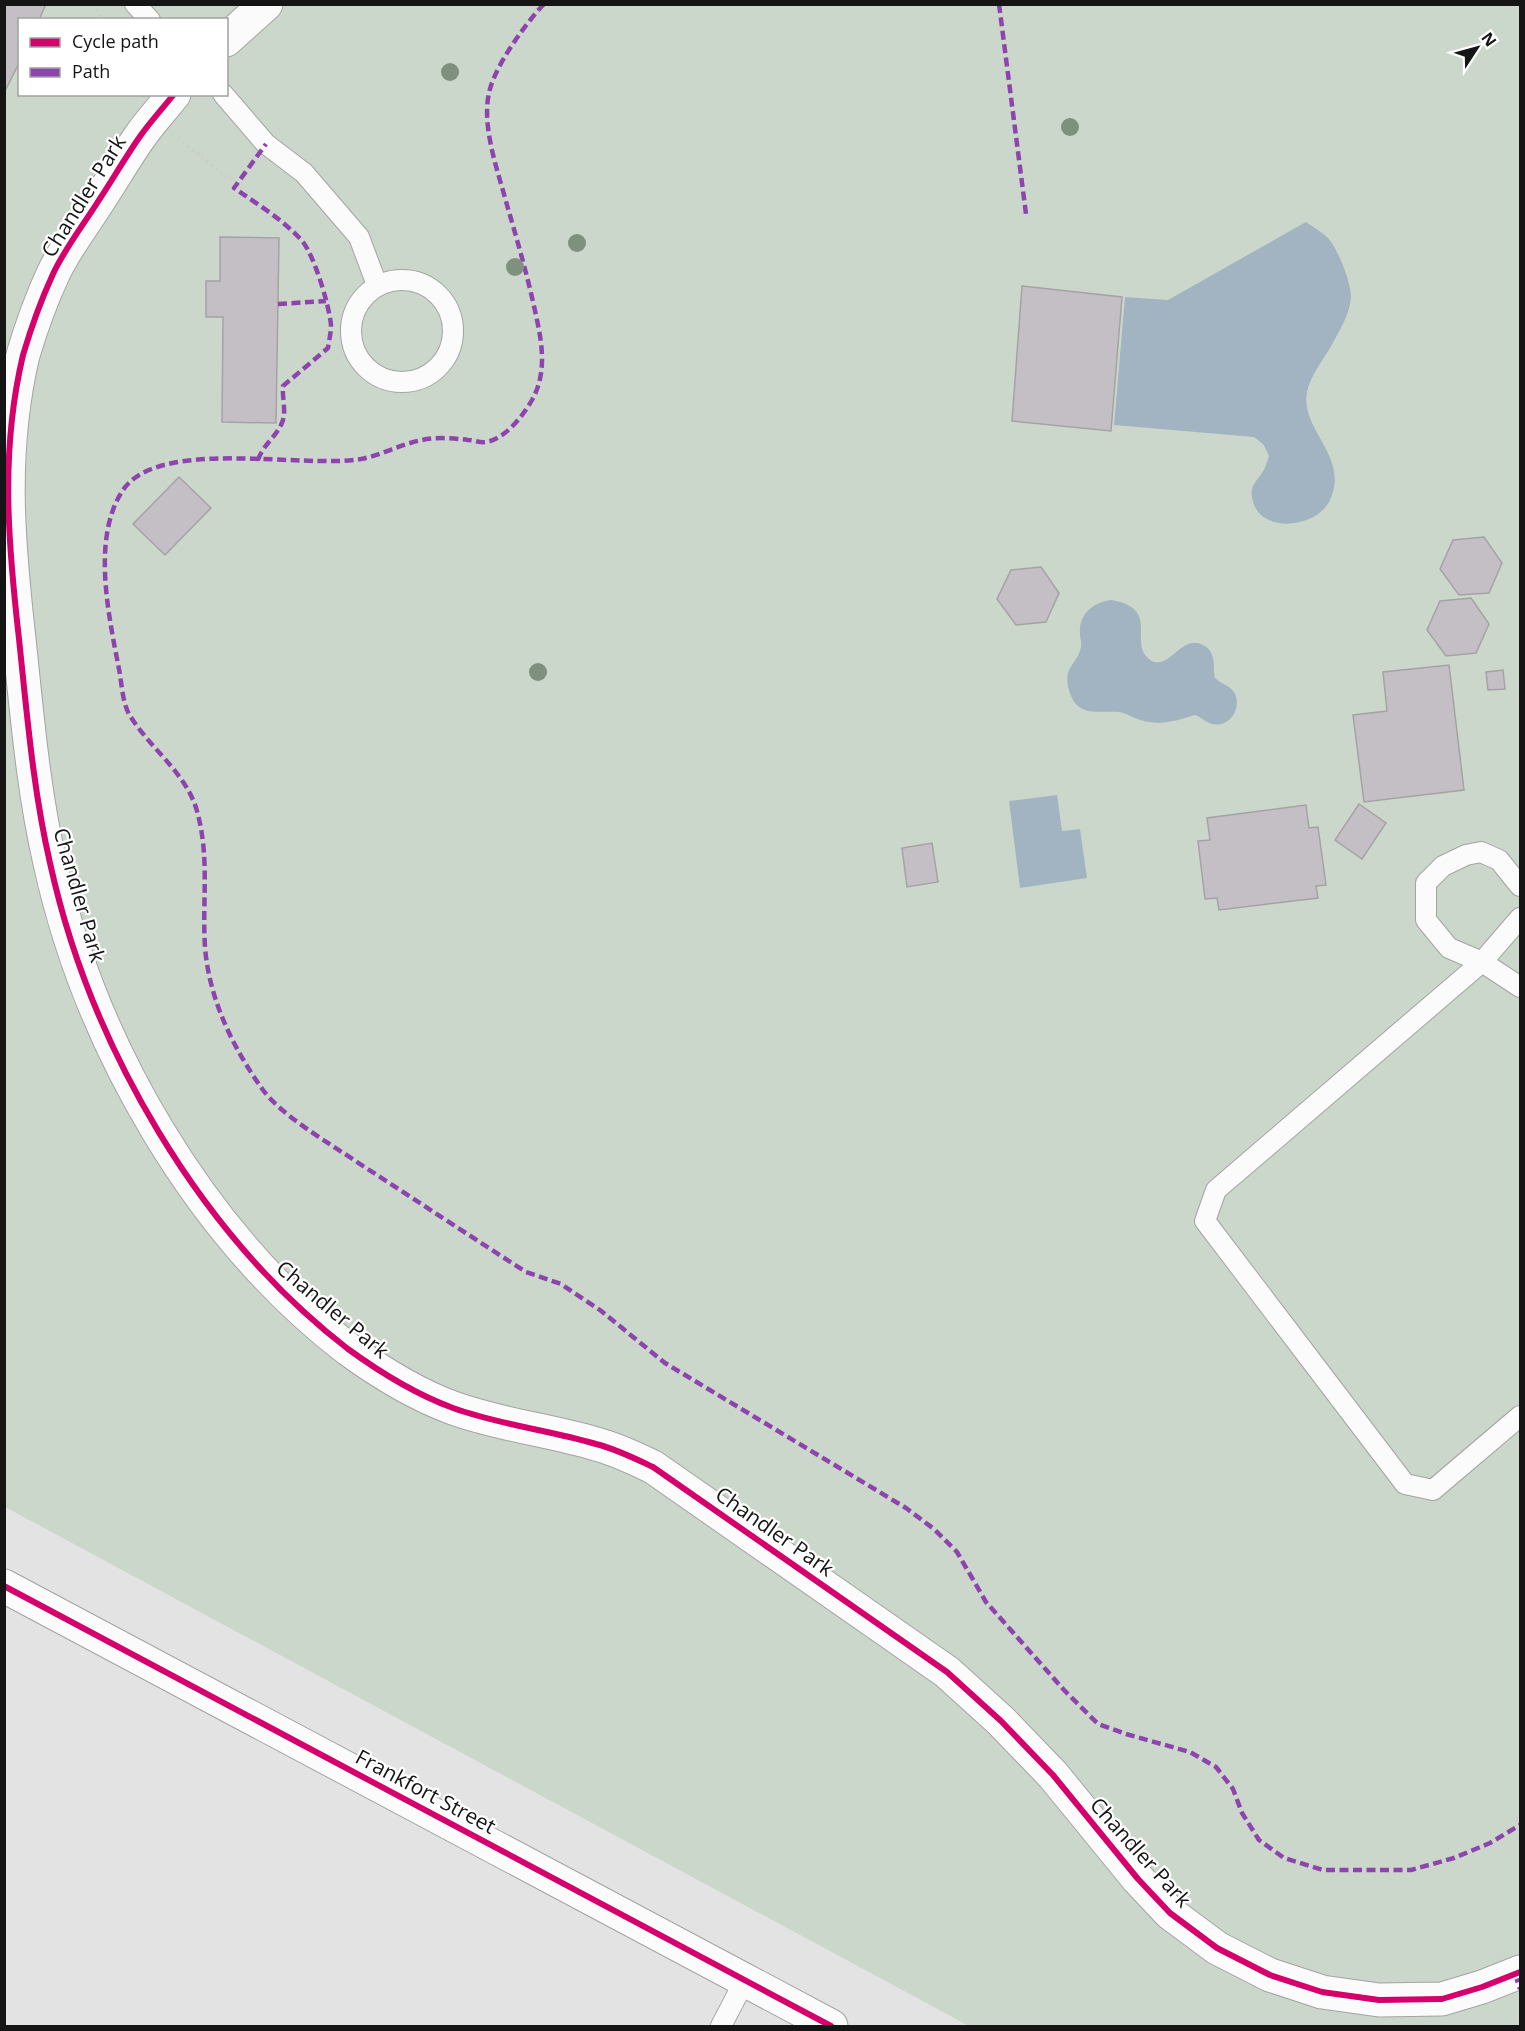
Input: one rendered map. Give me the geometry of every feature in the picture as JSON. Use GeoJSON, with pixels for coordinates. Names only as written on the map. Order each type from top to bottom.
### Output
{"type":"FeatureCollection","features":[{"type":"Feature","properties":{"kind":"street"},"geometry":{"type":"LineString","coordinates":[[228,38],[266,4]]}},
{"type":"Feature","properties":{"kind":"street","name":"Chandler Park"},"geometry":{"type":"LineString","coordinates":[[172,96],[141,134],[54,270],[23,357],[11,417],[6,478],[8,573],[33,778],[50,865],[69,933],[104,1026],[140,1098],[181,1168],[231,1236],[267,1276],[306,1314],[385,1375],[420,1394],[456,1409],[597,1444],[653,1467],[947,1672],[1001,1721],[1053,1775],[1138,1879],[1170,1913],[1218,1948],[1270,1975],[1322,1992],[1379,2000],[1442,1999],[1521,1972]]}},
{"type":"Feature","properties":{"kind":"street","name":"Frankfort Street"},"geometry":{"type":"LineString","coordinates":[[4,1586],[831,2026]]}},
{"type":"Feature","properties":{"kind":"lane"},"geometry":{"type":"LineString","coordinates":[[135,4],[148,18]]}},
{"type":"Feature","properties":{"kind":"lane"},"geometry":{"type":"LineString","coordinates":[[225,96],[266,144],[304,173],[359,237],[377,285]]}},
{"type":"Feature","properties":{"kind":"lane"},"geometry":{"type":"LineString","coordinates":[[406,279],[422,284],[436,293],[446,306],[452,322],[453,339],[447,355],[437,369],[422,378],[406,382],[382,378],[362,363],[353,348],[350,331],[353,315],[361,300],[377,285],[406,279]]}},
{"type":"Feature","properties":{"kind":"lane"},"geometry":{"type":"LineString","coordinates":[[1521,886],[1499,860],[1481,852],[1466,855],[1443,866],[1426,883],[1426,920],[1449,948],[1482,962],[1521,987]]}},
{"type":"Feature","properties":{"kind":"lane"},"geometry":{"type":"LineString","coordinates":[[1521,918],[1482,962],[1216,1190],[1204,1221],[1405,1484],[1433,1490],[1521,1416]]}},
{"type":"Feature","properties":{"kind":"lane"},"geometry":{"type":"LineString","coordinates":[[721,2026],[745,1980]]}},
{"type":"Feature","properties":{"kind":"path"},"geometry":{"type":"LineString","coordinates":[[93,4],[102,18]]}},
{"type":"Feature","properties":{"kind":"path"},"geometry":{"type":"LineString","coordinates":[[171,134],[237,184]]}},
{"type":"Feature","properties":{"kind":"shaded area"},"geometry":{"type":"Polygon","coordinates":[[[5,5],[1520,5],[1520,2026],[969,2026],[5,1507],[5,5]]]}},
{"type":"Feature","properties":{"kind":"water"},"geometry":{"type":"Polygon","coordinates":[[[1306,222],[1332,243],[1346,275],[1351,297],[1343,324],[1313,375],[1307,392],[1310,419],[1330,457],[1334,470],[1334,484],[1330,500],[1323,510],[1313,517],[1288,524],[1264,518],[1256,509],[1252,490],[1269,456],[1264,445],[1254,437],[1114,425],[1125,297],[1168,300],[1306,222]]]}},
{"type":"Feature","properties":{"kind":"water"},"geometry":{"type":"Polygon","coordinates":[[[1111,600],[1126,604],[1135,610],[1141,625],[1142,649],[1153,662],[1167,659],[1187,644],[1195,643],[1209,649],[1213,658],[1215,678],[1232,690],[1236,698],[1236,710],[1229,720],[1212,724],[1195,715],[1155,723],[1140,720],[1125,713],[1090,711],[1077,705],[1067,682],[1069,671],[1081,647],[1081,623],[1090,609],[1111,600]]]}},
{"type":"Feature","properties":{"kind":"water"},"geometry":{"type":"Polygon","coordinates":[[[1057,795],[1062,831],[1080,829],[1087,878],[1020,888],[1009,801],[1057,795]]]}},
{"type":"Feature","properties":{"kind":"building"},"geometry":{"type":"Polygon","coordinates":[[[4,4],[46,4],[40,18],[18,18],[18,65],[4,93],[4,4]]]}},
{"type":"Feature","properties":{"kind":"building"},"geometry":{"type":"Polygon","coordinates":[[[220,237],[279,238],[276,423],[222,422],[223,317],[206,317],[206,281],[220,281],[220,237]]]}},
{"type":"Feature","properties":{"kind":"building"},"geometry":{"type":"Polygon","coordinates":[[[1022,286],[1122,297],[1111,431],[1012,421],[1022,286]]]}},
{"type":"Feature","properties":{"kind":"building"},"geometry":{"type":"Polygon","coordinates":[[[179,477],[211,508],[165,555],[133,524],[179,477]]]}},
{"type":"Feature","properties":{"kind":"building"},"geometry":{"type":"Polygon","coordinates":[[[1484,537],[1502,563],[1489,593],[1459,595],[1440,569],[1453,540],[1484,537]]]}},
{"type":"Feature","properties":{"kind":"building"},"geometry":{"type":"Polygon","coordinates":[[[1041,567],[1059,593],[1046,622],[1016,625],[997,599],[1011,570],[1041,567]]]}},
{"type":"Feature","properties":{"kind":"building"},"geometry":{"type":"Polygon","coordinates":[[[1471,598],[1489,624],[1476,653],[1446,656],[1427,630],[1440,601],[1471,598]]]}},
{"type":"Feature","properties":{"kind":"building"},"geometry":{"type":"Polygon","coordinates":[[[1449,665],[1464,790],[1364,802],[1353,715],[1387,711],[1383,672],[1449,665]]]}},
{"type":"Feature","properties":{"kind":"building"},"geometry":{"type":"Polygon","coordinates":[[[1503,670],[1505,689],[1488,690],[1486,672],[1503,670]]]}},
{"type":"Feature","properties":{"kind":"building"},"geometry":{"type":"Polygon","coordinates":[[[1359,804],[1386,823],[1362,859],[1335,840],[1359,804]]]}},
{"type":"Feature","properties":{"kind":"building"},"geometry":{"type":"Polygon","coordinates":[[[1306,805],[1309,828],[1318,827],[1326,885],[1316,886],[1318,898],[1219,910],[1217,898],[1205,899],[1198,841],[1210,840],[1207,818],[1306,805]]]}},
{"type":"Feature","properties":{"kind":"building"},"geometry":{"type":"Polygon","coordinates":[[[932,843],[938,882],[907,887],[902,848],[932,843]]]}},
{"type":"Feature","properties":{"kind":"marked path"},"geometry":{"type":"LineString","coordinates":[[544,4],[505,56],[490,89],[487,103],[491,147],[530,291],[542,351],[540,381],[528,406],[518,420],[507,432],[486,442],[451,438],[427,439],[361,459],[335,461],[233,458],[167,464],[141,474],[123,490],[113,509],[107,531],[105,578],[124,698],[129,714],[137,726],[185,784],[197,811],[203,845],[204,930],[207,966],[217,1004],[242,1057],[271,1100],[307,1129],[526,1272],[561,1284],[600,1310],[665,1363],[906,1508],[934,1529],[957,1552],[986,1602],[1064,1690],[1098,1724],[1190,1752],[1216,1767],[1233,1789],[1242,1813],[1259,1840],[1284,1858],[1323,1870],[1411,1870],[1454,1858],[1490,1843],[1520,1825]]}},
{"type":"Feature","properties":{"kind":"marked path"},"geometry":{"type":"LineString","coordinates":[[999,4],[1026,214]]}},
{"type":"Feature","properties":{"kind":"marked path"},"geometry":{"type":"LineString","coordinates":[[258,460],[283,420],[283,386],[328,348],[331,325],[321,282],[308,249],[279,219],[234,188],[266,144]]}},
{"type":"Feature","properties":{"kind":"marked path"},"geometry":{"type":"LineString","coordinates":[[278,304],[326,301]]}},
{"type":"Feature","properties":{"kind":"marked path"},"geometry":{"type":"LineString","coordinates":[[1515,1974],[1520,1989]]}},
{"type":"Feature","properties":{"kind":"cycle path"},"geometry":{"type":"LineString","coordinates":[[172,96],[130,151],[63,255],[44,294],[23,355],[16,391],[11,427],[8,497],[15,603],[35,779],[50,863],[68,931],[92,1000],[123,1066],[158,1131],[199,1193],[244,1250],[294,1303],[348,1349],[373,1366],[412,1390],[453,1408],[489,1419],[603,1446],[653,1467],[947,1672],[1001,1721],[1053,1775],[1138,1879],[1170,1913],[1217,1948],[1270,1975],[1322,1992],[1379,2000],[1442,1999],[1520,1972]]}},
{"type":"Feature","properties":{"kind":"cycle path"},"geometry":{"type":"LineString","coordinates":[[4,1586],[831,2026]]}}]}
